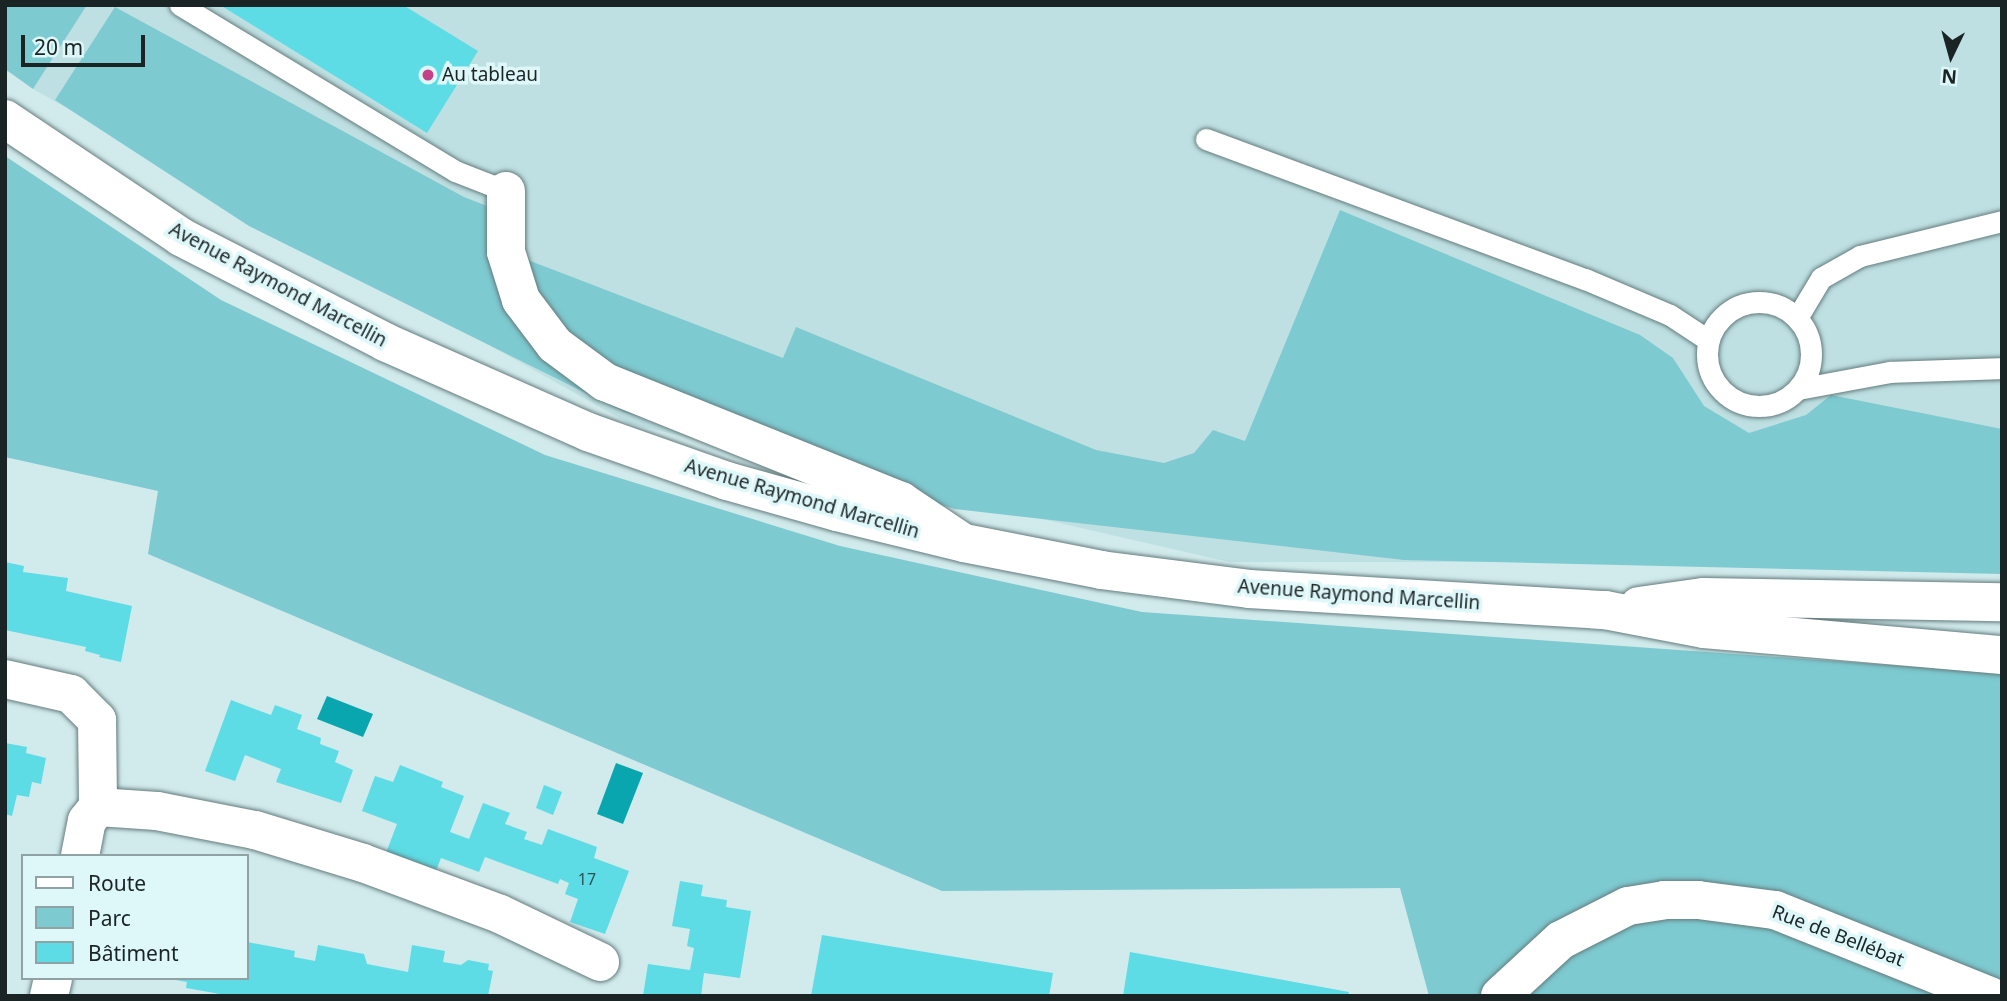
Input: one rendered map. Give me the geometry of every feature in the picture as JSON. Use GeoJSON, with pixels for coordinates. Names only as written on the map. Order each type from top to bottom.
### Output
{"type":"FeatureCollection","features":[{"type":"Feature","properties":{"kind":"main road","name":"Avenue Raymond Marcellin"},"geometry":{"type":"LineString","coordinates":[[18,128],[181,237],[385,342],[588,432],[727,481],[964,543],[1101,570],[1249,589],[1605,610],[1704,629],[2002,655]]}},
{"type":"Feature","properties":{"kind":"main road"},"geometry":{"type":"LineString","coordinates":[[506,191],[506,252],[521,300],[555,345],[605,383],[901,501],[964,543]]}},
{"type":"Feature","properties":{"kind":"main road","name":"Avenue Raymond Marcellin"},"geometry":{"type":"LineString","coordinates":[[1605,610],[1704,597],[2002,602]]}},
{"type":"Feature","properties":{"kind":"main road"},"geometry":{"type":"LineString","coordinates":[[5,679],[71,694],[97,720],[98,807],[87,821],[80,854]]}},
{"type":"Feature","properties":{"kind":"main road"},"geometry":{"type":"LineString","coordinates":[[98,807],[157,811],[255,830],[363,863],[500,914],[600,962]]}},
{"type":"Feature","properties":{"kind":"main road","name":"Rue de Bellébat"},"geometry":{"type":"LineString","coordinates":[[1500,996],[1562,940],[1628,906],[1664,900],[1698,900],[1775,910],[1990,996]]}},
{"type":"Feature","properties":{"kind":"lane"},"geometry":{"type":"LineString","coordinates":[[180,5],[455,171],[506,191]]}},
{"type":"Feature","properties":{"kind":"lane"},"geometry":{"type":"LineString","coordinates":[[1206,139],[1585,279],[1671,315],[1708,340]]}},
{"type":"Feature","properties":{"kind":"lane"},"geometry":{"type":"LineString","coordinates":[[1797,318],[1821,278],[1860,256],[2002,221]]}},
{"type":"Feature","properties":{"kind":"lane"},"geometry":{"type":"LineString","coordinates":[[1746,302],[1765,302],[1783,307],[1797,318],[1810,340],[1810,366],[1798,388],[1782,401],[1763,406],[1743,404],[1725,394],[1713,378],[1706,359],[1708,340],[1716,323],[1729,310],[1746,302]]}},
{"type":"Feature","properties":{"kind":"lane"},"geometry":{"type":"LineString","coordinates":[[1798,388],[1890,372],[2002,368]]}},
{"type":"Feature","properties":{"kind":"shaded area"},"geometry":{"type":"Polygon","coordinates":[[[87,5],[2002,5],[2002,558],[1862,562],[1229,562],[630,424],[33,89],[87,5]]]}},
{"type":"Feature","properties":{"kind":"shaded area"},"geometry":{"type":"Polygon","coordinates":[[[327,696],[373,714],[363,737],[317,719],[327,696]]]}},
{"type":"Feature","properties":{"kind":"shaded area"},"geometry":{"type":"Polygon","coordinates":[[[616,763],[643,773],[623,824],[597,814],[616,763]]]}},
{"type":"Feature","properties":{"kind":"green space"},"geometry":{"type":"Polygon","coordinates":[[[5,5],[87,5],[33,89],[5,69],[5,5]]]}},
{"type":"Feature","properties":{"kind":"green space"},"geometry":{"type":"Polygon","coordinates":[[[115,7],[464,197],[518,218],[507,252],[783,358],[796,327],[1096,450],[1164,463],[1194,453],[1213,430],[1245,441],[1340,210],[1640,335],[1673,358],[1704,406],[1749,433],[1806,415],[1831,395],[2002,429],[2002,574],[1404,560],[955,509],[624,412],[249,226],[55,100],[115,7]]]}},
{"type":"Feature","properties":{"kind":"green space"},"geometry":{"type":"Polygon","coordinates":[[[5,156],[221,300],[545,455],[840,546],[1142,612],[2002,673],[2002,996],[1429,996],[1400,888],[942,891],[148,554],[158,491],[5,457],[5,156]]]}},
{"type":"Feature","properties":{"kind":"building"},"geometry":{"type":"Polygon","coordinates":[[[220,5],[403,5],[478,51],[427,133],[220,5]]]}},
{"type":"Feature","properties":{"kind":"building"},"geometry":{"type":"Polygon","coordinates":[[[5,562],[24,566],[23,572],[68,578],[66,591],[132,606],[121,662],[85,651],[86,647],[5,630],[5,562]]]}},
{"type":"Feature","properties":{"kind":"building"},"geometry":{"type":"Polygon","coordinates":[[[231,700],[271,715],[275,705],[302,715],[297,729],[321,738],[320,744],[339,751],[335,762],[353,770],[341,803],[276,782],[281,769],[245,755],[235,781],[205,771],[231,700]]]}},
{"type":"Feature","properties":{"kind":"building"},"geometry":{"type":"Polygon","coordinates":[[[5,743],[27,747],[26,753],[46,758],[41,784],[32,782],[29,797],[17,795],[12,816],[5,814],[5,743]]]}},
{"type":"Feature","properties":{"kind":"building"},"geometry":{"type":"Polygon","coordinates":[[[400,765],[443,782],[441,787],[464,796],[450,832],[469,839],[483,803],[510,813],[505,824],[527,832],[524,839],[542,845],[548,829],[597,847],[594,858],[629,871],[605,934],[570,922],[578,899],[565,894],[569,883],[560,879],[558,884],[485,857],[479,872],[441,858],[436,871],[386,853],[397,824],[362,811],[375,776],[393,782],[400,765]]]}},
{"type":"Feature","properties":{"kind":"building"},"geometry":{"type":"Polygon","coordinates":[[[544,785],[562,792],[553,815],[536,808],[544,785]]]}},
{"type":"Feature","properties":{"kind":"building"},"geometry":{"type":"Polygon","coordinates":[[[680,881],[703,885],[701,896],[727,900],[726,907],[751,911],[740,978],[704,973],[701,996],[643,996],[648,964],[690,970],[694,948],[687,946],[690,929],[672,926],[680,881]]]}},
{"type":"Feature","properties":{"kind":"building"},"geometry":{"type":"Polygon","coordinates":[[[822,935],[1053,973],[1049,996],[811,996],[822,935]]]}},
{"type":"Feature","properties":{"kind":"building"},"geometry":{"type":"Polygon","coordinates":[[[248,942],[295,951],[294,957],[315,961],[318,945],[364,954],[367,964],[408,972],[412,945],[445,951],[443,962],[461,965],[468,960],[489,964],[488,970],[493,971],[488,996],[231,996],[186,988],[187,982],[176,980],[248,980],[248,942]]]}},
{"type":"Feature","properties":{"kind":"building"},"geometry":{"type":"Polygon","coordinates":[[[1130,952],[1349,992],[1348,996],[1123,996],[1130,952]]]}},
{"type":"Feature","properties":{"kind":"place","name":"Au tableau"},"geometry":{"type":"Point","coordinates":[428,75]}}]}
